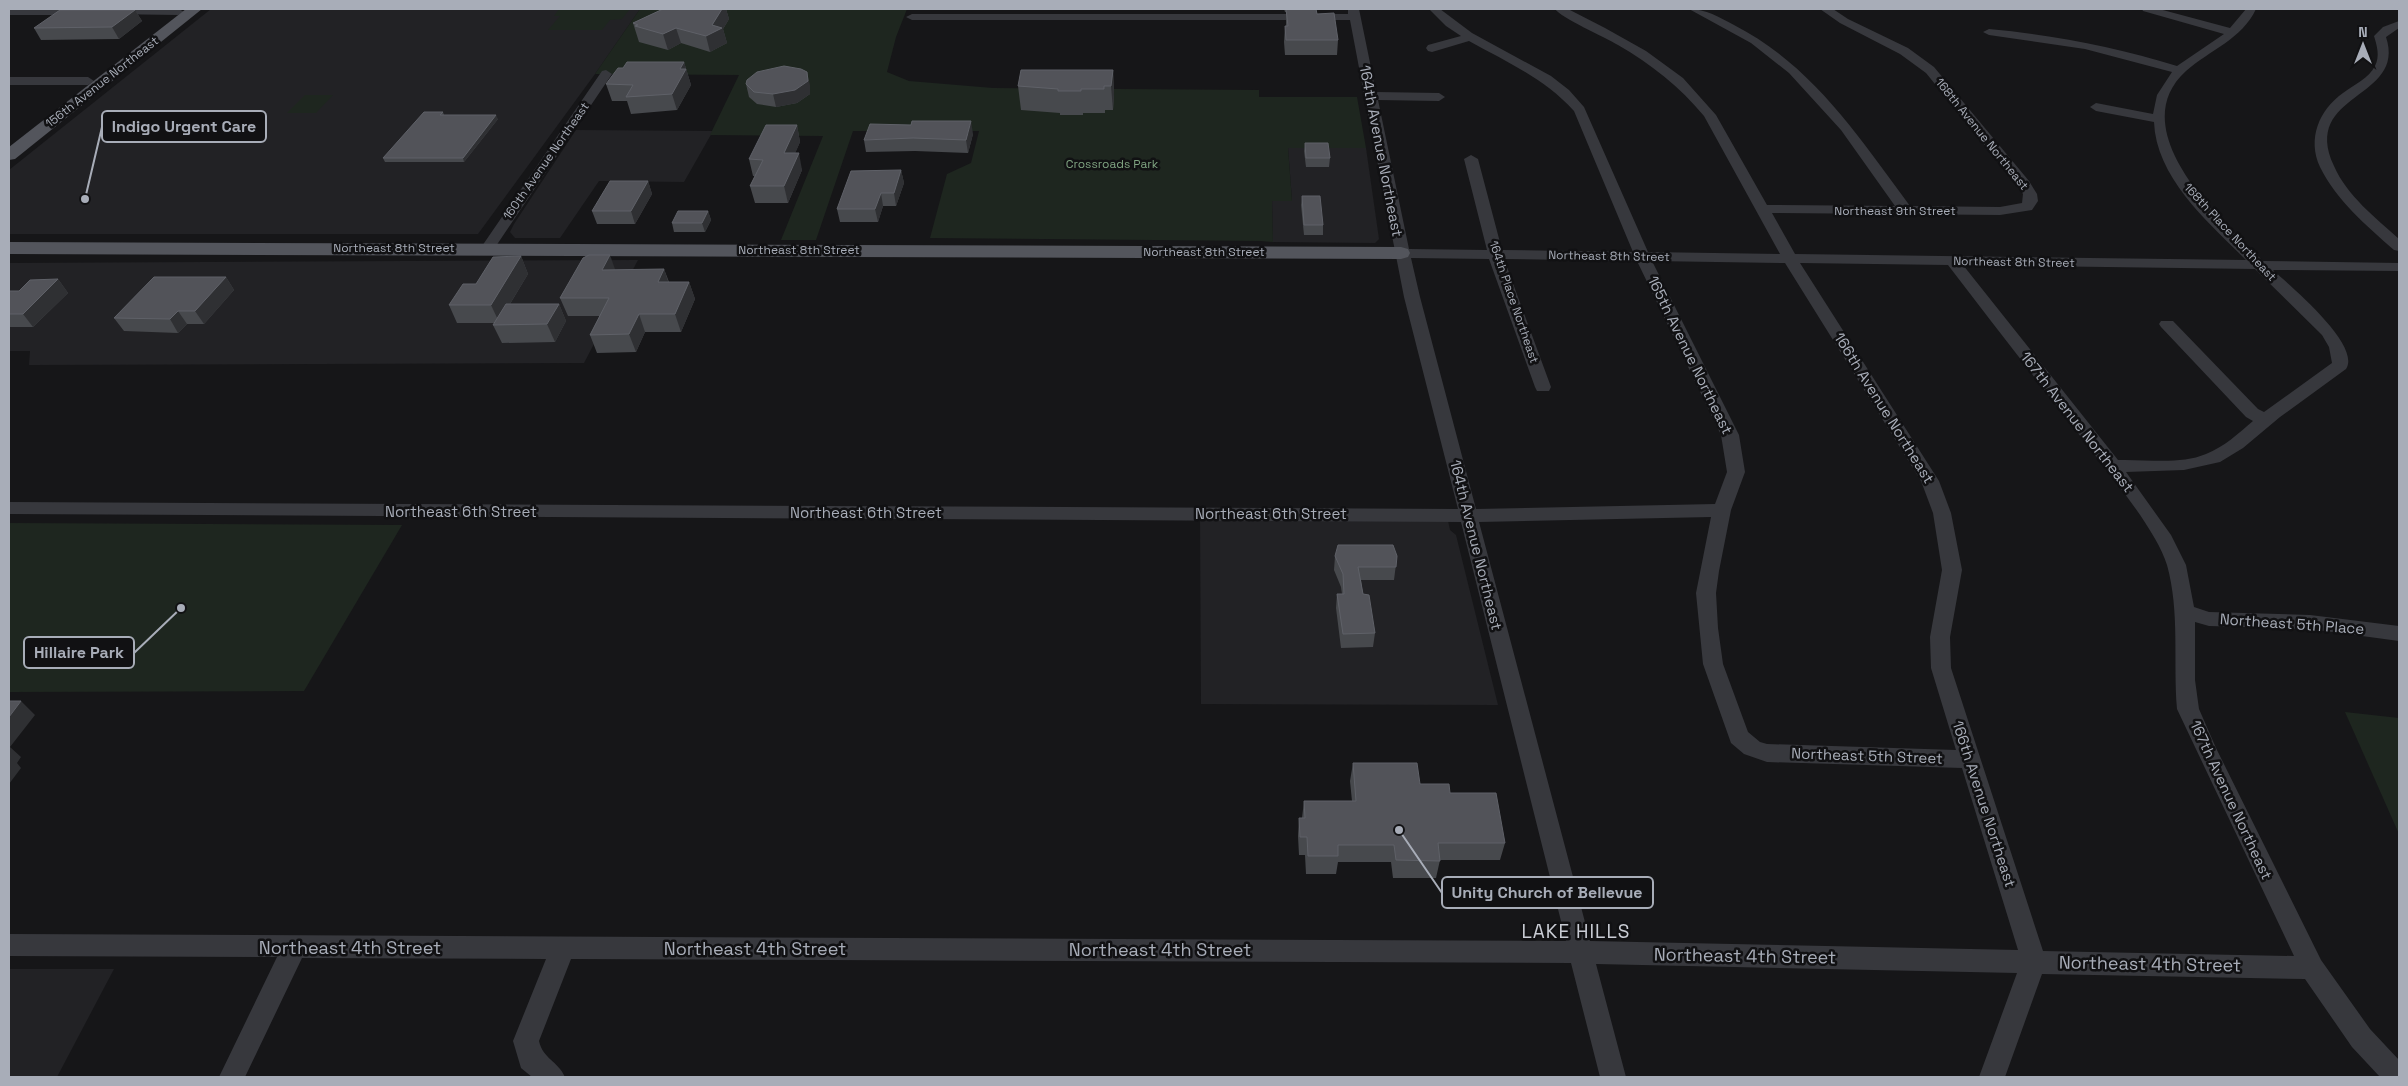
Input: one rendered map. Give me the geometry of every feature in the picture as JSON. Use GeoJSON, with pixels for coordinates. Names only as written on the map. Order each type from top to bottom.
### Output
{"type":"FeatureCollection","features":[{"type":"Feature","properties":{"kind":"main road","name":"156th Avenue Northeast"},"geometry":{"type":"LineString","coordinates":[[9,155],[195,9]]}},
{"type":"Feature","properties":{"kind":"main road","name":"156th Avenue Northeast"},"geometry":{"type":"LineString","coordinates":[[9,142],[180,11]]}},
{"type":"Feature","properties":{"kind":"main road","name":"Northeast 8th Street"},"geometry":{"type":"LineString","coordinates":[[9,248],[1402,253]]}},
{"type":"Feature","properties":{"kind":"street"},"geometry":{"type":"LineString","coordinates":[[1434,9],[1472,36]]}},
{"type":"Feature","properties":{"kind":"street","name":"166th Avenue Northeast"},"geometry":{"type":"LineString","coordinates":[[1560,9],[1651,58],[1688,88],[1710,114],[1790,258],[1930,481],[1942,513],[1952,570],[1940,637],[1941,668],[1968,759],[2034,961]]}},
{"type":"Feature","properties":{"kind":"street"},"geometry":{"type":"LineString","coordinates":[[1694,9],[1755,41],[1804,80],[1826,103],[1906,211]]}},
{"type":"Feature","properties":{"kind":"street","name":"168th Avenue Northeast"},"geometry":{"type":"LineString","coordinates":[[1826,9],[1844,21],[1892,45],[1923,64],[2024,184],[2030,194],[2031,202],[2027,207]]}},
{"type":"Feature","properties":{"kind":"street"},"geometry":{"type":"LineString","coordinates":[[2146,9],[2231,32],[2247,18],[2250,9]]}},
{"type":"Feature","properties":{"kind":"street"},"geometry":{"type":"LineString","coordinates":[[9,12],[180,11]]}},
{"type":"Feature","properties":{"kind":"street"},"geometry":{"type":"LineString","coordinates":[[912,16],[1055,13],[1353,13]]}},
{"type":"Feature","properties":{"kind":"street","name":"164th Avenue Northeast"},"geometry":{"type":"LineString","coordinates":[[1353,13],[1402,253],[1614,1077]]}},
{"type":"Feature","properties":{"kind":"street"},"geometry":{"type":"LineString","coordinates":[[2399,24],[2387,29],[2380,36],[2384,57],[2381,66],[2375,75],[2334,107],[2323,123],[2321,139],[2326,163],[2340,188],[2360,211],[2399,247]]}},
{"type":"Feature","properties":{"kind":"street"},"geometry":{"type":"LineString","coordinates":[[1989,32],[2085,45],[2119,52],[2178,70]]}},
{"type":"Feature","properties":{"kind":"street","name":"168th Place Northeast"},"geometry":{"type":"LineString","coordinates":[[2231,32],[2178,70],[2163,94],[2159,119],[2162,137],[2179,177],[2200,203],[2326,330],[2341,354],[2340,365],[2265,420]]}},
{"type":"Feature","properties":{"kind":"street"},"geometry":{"type":"LineString","coordinates":[[1432,48],[1472,36]]}},
{"type":"Feature","properties":{"kind":"street","name":"165th Avenue Northeast"},"geometry":{"type":"LineString","coordinates":[[1472,36],[1546,78],[1571,97],[1587,123],[1642,256],[1730,435],[1736,472],[1722,510],[1706,593],[1708,628],[1713,664],[1739,737],[1752,748],[1767,753]]}},
{"type":"Feature","properties":{"kind":"street","name":"160th Avenue Northeast"},"geometry":{"type":"LineString","coordinates":[[487,249],[606,74]]}},
{"type":"Feature","properties":{"kind":"street"},"geometry":{"type":"LineString","coordinates":[[9,81],[88,81]]}},
{"type":"Feature","properties":{"kind":"street"},"geometry":{"type":"LineString","coordinates":[[1369,96],[1439,97]]}},
{"type":"Feature","properties":{"kind":"street"},"geometry":{"type":"LineString","coordinates":[[2096,107],[2159,119]]}},
{"type":"Feature","properties":{"kind":"street","name":"164th Place Northeast"},"geometry":{"type":"LineString","coordinates":[[1471,159],[1496,254],[1543,387]]}},
{"type":"Feature","properties":{"kind":"street","name":"Northeast 9th Street"},"geometry":{"type":"LineString","coordinates":[[1762,209],[2000,211],[2027,207]]}},
{"type":"Feature","properties":{"kind":"street","name":"Northeast 8th Street"},"geometry":{"type":"LineString","coordinates":[[1402,253],[2399,267]]}},
{"type":"Feature","properties":{"kind":"street","name":"167th Avenue Northeast"},"geometry":{"type":"LineString","coordinates":[[1952,261],[2113,466],[2162,535],[2176,564],[2185,612],[2185,680],[2188,709],[2205,748],[2312,968],[2361,1038],[2397,1077]]}},
{"type":"Feature","properties":{"kind":"street"},"geometry":{"type":"LineString","coordinates":[[2113,466],[2203,461],[2221,455],[2240,443],[2265,420],[2252,413],[2167,324]]}},
{"type":"Feature","properties":{"kind":"street","name":"Northeast 6th Street"},"geometry":{"type":"LineString","coordinates":[[9,508],[610,513],[1468,515],[1722,510]]}},
{"type":"Feature","properties":{"kind":"street","name":"Northeast 5th Place"},"geometry":{"type":"LineString","coordinates":[[2185,612],[2209,619],[2310,622],[2399,632]]}},
{"type":"Feature","properties":{"kind":"street","name":"Northeast 5th Street"},"geometry":{"type":"LineString","coordinates":[[1767,753],[1968,759]]}},
{"type":"Feature","properties":{"kind":"street","name":"Northeast 4th Street"},"geometry":{"type":"LineString","coordinates":[[9,945],[294,948],[1582,952],[2312,968]]}},
{"type":"Feature","properties":{"kind":"street"},"geometry":{"type":"LineString","coordinates":[[232,1077],[294,948]]}},
{"type":"Feature","properties":{"kind":"street"},"geometry":{"type":"LineString","coordinates":[[552,1077],[530,1059],[526,1041],[562,948]]}},
{"type":"Feature","properties":{"kind":"street"},"geometry":{"type":"LineString","coordinates":[[1992,1077],[2034,961]]}},
{"type":"Feature","properties":{"kind":"shaded area"},"geometry":{"type":"Polygon","coordinates":[[[211,9],[640,9],[478,234],[9,234],[9,170],[211,9]]]}},
{"type":"Feature","properties":{"kind":"shaded area"},"geometry":{"type":"Polygon","coordinates":[[[576,130],[713,131],[684,182],[599,181],[560,238],[515,238],[510,232],[514,224],[576,130]]]}},
{"type":"Feature","properties":{"kind":"shaded area"},"geometry":{"type":"Polygon","coordinates":[[[1288,148],[1366,148],[1379,239],[1375,243],[1273,242],[1272,200],[1292,200],[1288,148]]]}},
{"type":"Feature","properties":{"kind":"shaded area"},"geometry":{"type":"Polygon","coordinates":[[[638,260],[584,363],[29,365],[30,351],[9,351],[9,263],[638,260]]]}},
{"type":"Feature","properties":{"kind":"shaded area"},"geometry":{"type":"Polygon","coordinates":[[[1200,514],[1447,516],[1450,530],[1456,535],[1498,705],[1201,704],[1200,514]]]}},
{"type":"Feature","properties":{"kind":"shaded area"},"geometry":{"type":"Polygon","coordinates":[[[9,969],[114,969],[57,1077],[9,1077],[9,969]]]}},
{"type":"Feature","properties":{"kind":"green space"},"geometry":{"type":"Polygon","coordinates":[[[559,9],[630,9],[622,19],[610,20],[602,30],[548,30],[560,16],[554,16],[559,9]]]}},
{"type":"Feature","properties":{"kind":"green space","name":"Crossroads Park"},"geometry":{"type":"Polygon","coordinates":[[[640,9],[907,9],[896,37],[887,72],[909,81],[993,88],[1259,90],[1259,97],[1357,97],[1366,148],[1288,148],[1292,201],[1272,201],[1273,242],[930,238],[947,174],[971,163],[979,131],[853,131],[816,240],[781,240],[823,136],[710,135],[739,75],[595,74],[640,9]]]}},
{"type":"Feature","properties":{"kind":"green space"},"geometry":{"type":"Polygon","coordinates":[[[305,95],[333,95],[316,113],[287,113],[305,95]]]}},
{"type":"Feature","properties":{"kind":"green space"},"geometry":{"type":"Polygon","coordinates":[[[9,523],[402,525],[304,691],[9,692],[9,523]]]}},
{"type":"Feature","properties":{"kind":"green space"},"geometry":{"type":"Polygon","coordinates":[[[2345,712],[2399,718],[2399,834],[2345,712]]]}},
{"type":"Feature","properties":{"kind":"building"},"geometry":{"type":"Polygon","coordinates":[[[663,9],[722,9],[712,25],[722,28],[706,36],[676,28],[663,34],[635,26],[638,25],[633,23],[663,9]]]}},
{"type":"Feature","properties":{"kind":"building"},"geometry":{"type":"Polygon","coordinates":[[[1286,9],[1316,9],[1317,14],[1334,13],[1338,40],[1286,40],[1285,26],[1288,26],[1286,9]]]}},
{"type":"Feature","properties":{"kind":"building"},"geometry":{"type":"Polygon","coordinates":[[[60,10],[135,10],[112,27],[34,28],[60,10]]]}},
{"type":"Feature","properties":{"kind":"building"},"geometry":{"type":"Polygon","coordinates":[[[627,62],[684,62],[680,69],[686,69],[672,94],[626,97],[633,85],[606,84],[618,68],[623,68],[627,62]]]}},
{"type":"Feature","properties":{"kind":"building"},"geometry":{"type":"Polygon","coordinates":[[[784,66],[807,72],[808,81],[795,90],[773,94],[754,92],[746,84],[747,80],[757,72],[784,66]]]}},
{"type":"Feature","properties":{"kind":"building"},"geometry":{"type":"Polygon","coordinates":[[[1021,70],[1113,70],[1111,86],[1104,86],[1104,89],[1058,91],[1058,89],[1018,86],[1021,70]]]}},
{"type":"Feature","properties":{"kind":"building"},"geometry":{"type":"Polygon","coordinates":[[[424,112],[443,112],[440,115],[496,115],[463,158],[383,158],[424,112]]]}},
{"type":"Feature","properties":{"kind":"building"},"geometry":{"type":"Polygon","coordinates":[[[912,121],[971,121],[966,140],[913,138],[864,140],[870,124],[911,125],[912,121]]]}},
{"type":"Feature","properties":{"kind":"building"},"geometry":{"type":"Polygon","coordinates":[[[766,125],[797,125],[784,153],[799,153],[784,186],[750,186],[763,160],[749,159],[766,125]]]}},
{"type":"Feature","properties":{"kind":"building"},"geometry":{"type":"Polygon","coordinates":[[[1305,143],[1328,143],[1330,158],[1306,158],[1305,143]]]}},
{"type":"Feature","properties":{"kind":"building"},"geometry":{"type":"Polygon","coordinates":[[[901,170],[894,193],[881,193],[875,209],[837,209],[851,171],[901,170]]]}},
{"type":"Feature","properties":{"kind":"building"},"geometry":{"type":"Polygon","coordinates":[[[610,181],[648,181],[631,211],[592,211],[610,181]]]}},
{"type":"Feature","properties":{"kind":"building"},"geometry":{"type":"Polygon","coordinates":[[[1302,196],[1320,196],[1323,225],[1304,225],[1302,196]]]}},
{"type":"Feature","properties":{"kind":"building"},"geometry":{"type":"Polygon","coordinates":[[[678,211],[708,211],[702,223],[672,223],[678,211]]]}},
{"type":"Feature","properties":{"kind":"building"},"geometry":{"type":"Polygon","coordinates":[[[589,255],[610,255],[602,270],[664,269],[658,282],[689,282],[675,314],[639,314],[629,334],[590,335],[609,298],[560,298],[583,258],[589,255]]]}},
{"type":"Feature","properties":{"kind":"building"},"geometry":{"type":"Polygon","coordinates":[[[521,256],[491,305],[449,305],[463,284],[476,284],[493,257],[521,256]]]}},
{"type":"Feature","properties":{"kind":"building"},"geometry":{"type":"Polygon","coordinates":[[[154,277],[226,277],[195,311],[178,311],[170,319],[114,318],[154,277]]]}},
{"type":"Feature","properties":{"kind":"building"},"geometry":{"type":"Polygon","coordinates":[[[58,279],[23,314],[9,314],[9,291],[19,291],[30,280],[58,279]]]}},
{"type":"Feature","properties":{"kind":"building"},"geometry":{"type":"Polygon","coordinates":[[[506,304],[559,304],[547,324],[493,325],[506,304]]]}},
{"type":"Feature","properties":{"kind":"building"},"geometry":{"type":"Polygon","coordinates":[[[1338,545],[1393,545],[1397,556],[1396,567],[1358,567],[1363,594],[1369,595],[1375,633],[1343,634],[1337,594],[1344,594],[1343,574],[1335,556],[1338,545]]]}},
{"type":"Feature","properties":{"kind":"building"},"geometry":{"type":"Polygon","coordinates":[[[9,701],[21,701],[9,717],[9,701]]]}},
{"type":"Feature","properties":{"kind":"building"},"geometry":{"type":"Polygon","coordinates":[[[1353,763],[1417,763],[1420,784],[1449,784],[1450,793],[1496,793],[1505,843],[1438,843],[1440,861],[1396,860],[1394,845],[1338,845],[1338,856],[1308,856],[1307,837],[1300,837],[1299,818],[1305,818],[1304,801],[1356,801],[1353,763]]]}},
{"type":"Feature","properties":{"kind":"place","name":"Indigo Urgent Care"},"geometry":{"type":"Point","coordinates":[85,199]}},
{"type":"Feature","properties":{"kind":"place","name":"Hillaire Park"},"geometry":{"type":"Point","coordinates":[181,608]}},
{"type":"Feature","properties":{"kind":"place","name":"Unity Church of Bellevue"},"geometry":{"type":"Point","coordinates":[1399,830]}},
{"type":"Feature","properties":{"kind":"district","name":"LAKE HILLS"},"geometry":{"type":"Point","coordinates":[1576,931]}}]}
